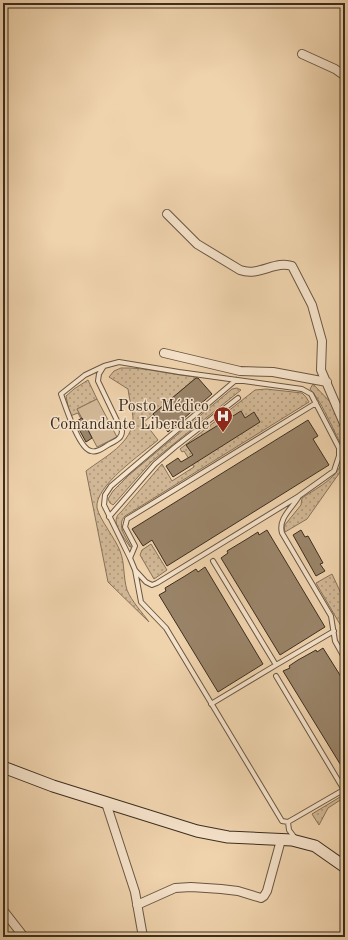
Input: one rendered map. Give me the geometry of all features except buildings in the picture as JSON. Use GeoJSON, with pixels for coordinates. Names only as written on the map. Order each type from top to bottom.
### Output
{"type":"FeatureCollection","features":[{"type":"Feature","properties":{"kind":"street"},"geometry":{"type":"LineString","coordinates":[[302,54],[335,69],[345,76]]}},
{"type":"Feature","properties":{"kind":"street"},"geometry":{"type":"LineString","coordinates":[[167,214],[197,244],[240,270],[248,273],[283,265],[292,266],[312,305],[322,341],[321,370],[342,409],[345,426]]}},
{"type":"Feature","properties":{"kind":"street"},"geometry":{"type":"LineString","coordinates":[[164,354],[240,371],[273,372],[327,382]]}},
{"type":"Feature","properties":{"kind":"street"},"geometry":{"type":"LineString","coordinates":[[3,767],[53,786],[196,831],[228,837],[281,840],[315,846],[345,867]]}},
{"type":"Feature","properties":{"kind":"street"},"geometry":{"type":"LineString","coordinates":[[106,803],[124,856],[137,905],[143,937]]}},
{"type":"Feature","properties":{"kind":"street"},"geometry":{"type":"LineString","coordinates":[[137,905],[175,888],[191,887],[238,891],[261,898],[267,891],[281,840]]}},
{"type":"Feature","properties":{"kind":"street"},"geometry":{"type":"LineString","coordinates":[[3,910],[24,937]]}},
{"type":"Feature","properties":{"kind":"lane"},"geometry":{"type":"LineString","coordinates":[[104,366],[99,374],[98,381],[122,430],[122,435],[119,439],[98,451],[91,452],[85,448],[70,420],[61,394],[85,375],[104,366],[119,362],[302,389],[310,394],[316,403],[339,448],[339,456],[334,471],[299,496],[157,583],[152,585],[146,582],[134,570]]}},
{"type":"Feature","properties":{"kind":"lane"},"geometry":{"type":"LineString","coordinates":[[236,380],[111,486],[105,495],[104,505],[130,558],[141,602],[166,628],[282,821],[288,822],[344,789],[276,676]]}},
{"type":"Feature","properties":{"kind":"lane"},"geometry":{"type":"LineString","coordinates":[[109,517],[156,464],[175,447],[238,398]]}},
{"type":"Feature","properties":{"kind":"lane"},"geometry":{"type":"LineString","coordinates":[[130,558],[135,546],[125,527],[127,519],[316,403]]}},
{"type":"Feature","properties":{"kind":"lane"},"geometry":{"type":"LineString","coordinates":[[299,496],[283,519],[281,527],[282,533],[331,616],[335,641],[345,659]]}},
{"type":"Feature","properties":{"kind":"lane"},"geometry":{"type":"LineString","coordinates":[[213,562],[276,665]]}},
{"type":"Feature","properties":{"kind":"lane"},"geometry":{"type":"LineString","coordinates":[[211,704],[334,631]]}},
{"type":"Feature","properties":{"kind":"lane"},"geometry":{"type":"LineString","coordinates":[[288,822],[289,830],[298,842]]}},
{"type":"Feature","properties":{"kind":"shaded area"},"geometry":{"type":"Polygon","coordinates":[[[121,368],[140,369],[197,377],[144,422],[158,440],[131,461],[111,480],[98,499],[97,508],[99,513],[122,556],[127,590],[134,603],[149,622],[108,582],[86,471],[117,448],[129,434],[132,426],[133,417],[128,389],[109,377],[114,371],[121,368]]]}},
{"type":"Feature","properties":{"kind":"shaded area"},"geometry":{"type":"Polygon","coordinates":[[[88,380],[97,399],[77,409],[82,418],[81,419],[78,413],[70,416],[66,396],[88,380]]]}},
{"type":"Feature","properties":{"kind":"shaded area"},"geometry":{"type":"Polygon","coordinates":[[[313,384],[334,406],[345,439],[345,465],[307,519],[285,532],[284,526],[301,505],[302,498],[329,480],[340,467],[342,460],[343,452],[340,442],[320,402],[310,389],[313,384]]]}},
{"type":"Feature","properties":{"kind":"shaded area"},"geometry":{"type":"Polygon","coordinates":[[[237,388],[241,390],[151,462],[113,505],[110,503],[108,499],[113,491],[129,475],[232,389],[237,388]]]}},
{"type":"Feature","properties":{"kind":"shaded area"},"geometry":{"type":"Polygon","coordinates":[[[266,389],[302,393],[309,402],[125,516],[121,523],[130,547],[118,529],[116,520],[117,516],[162,464],[172,481],[194,467],[184,451],[182,452],[180,449],[255,390],[266,389]]]}},
{"type":"Feature","properties":{"kind":"shaded area"},"geometry":{"type":"Polygon","coordinates":[[[97,399],[117,437],[97,447],[77,409],[97,399]]]}},
{"type":"Feature","properties":{"kind":"shaded area"},"geometry":{"type":"Polygon","coordinates":[[[151,544],[167,570],[154,579],[140,555],[142,550],[151,544]]]}},
{"type":"Feature","properties":{"kind":"shaded area"},"geometry":{"type":"Polygon","coordinates":[[[332,574],[345,602],[345,633],[316,583],[332,574]]]}},
{"type":"Feature","properties":{"kind":"shaded area"},"geometry":{"type":"Polygon","coordinates":[[[345,794],[345,797],[328,808],[319,825],[312,814],[345,794]]]}},
{"type":"Feature","properties":{"kind":"place","name":"Posto Médico Comandante Liberdade"},"geometry":{"type":"Point","coordinates":[223,433]}}]}
